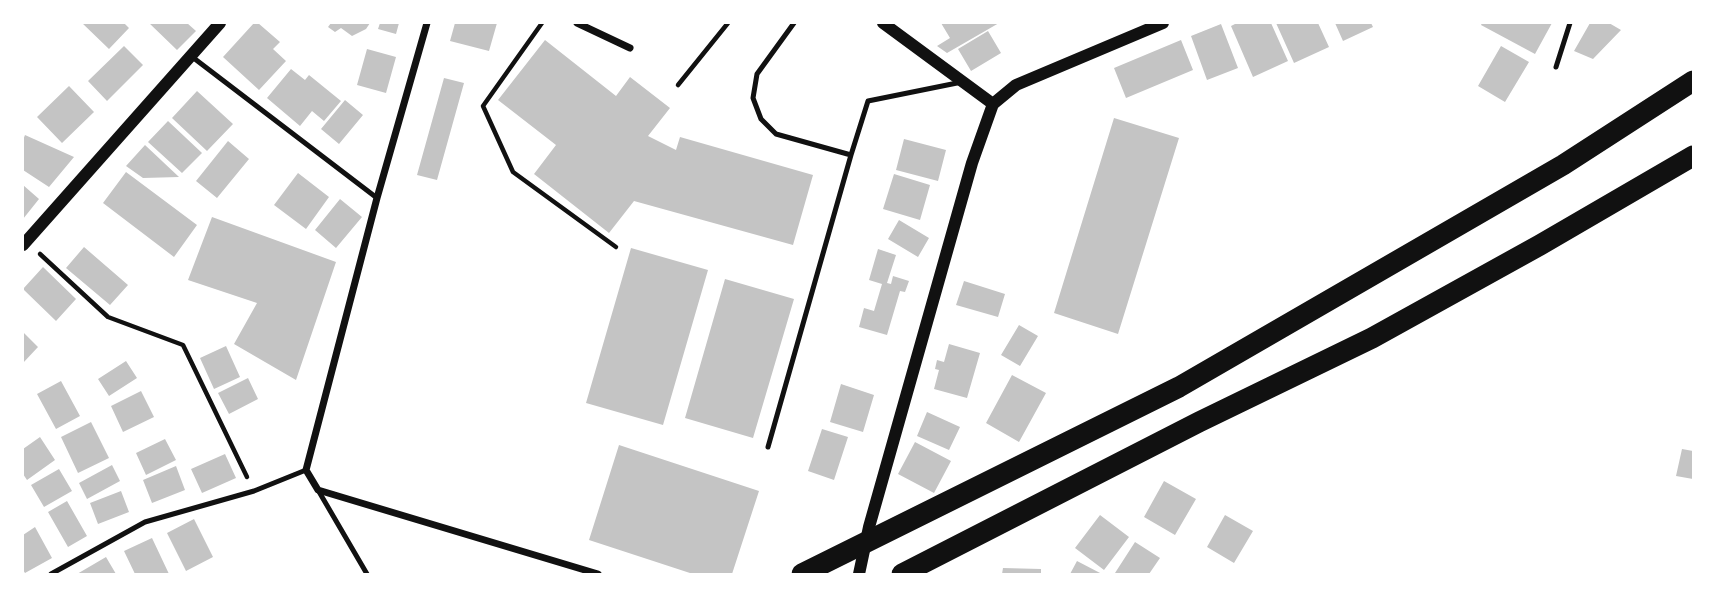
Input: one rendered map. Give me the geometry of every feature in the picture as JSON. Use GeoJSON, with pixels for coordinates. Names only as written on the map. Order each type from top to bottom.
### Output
{"type":"FeatureCollection","features":[{"type":"Feature","properties":{"kind":"highway"},"geometry":{"type":"LineString","coordinates":[[802,574],[1179,387],[1563,165],[1693,81]]}},
{"type":"Feature","properties":{"kind":"highway"},"geometry":{"type":"LineString","coordinates":[[902,574],[1199,422],[1372,338],[1541,245],[1693,156]]}},
{"type":"Feature","properties":{"kind":"street"},"geometry":{"type":"LineString","coordinates":[[24,244],[220,23]]}},
{"type":"Feature","properties":{"kind":"street"},"geometry":{"type":"LineString","coordinates":[[427,23],[377,198],[306,470],[318,490],[598,574]]}},
{"type":"Feature","properties":{"kind":"street"},"geometry":{"type":"LineString","coordinates":[[577,23],[630,48]]}},
{"type":"Feature","properties":{"kind":"street"},"geometry":{"type":"LineString","coordinates":[[884,23],[993,104]]}},
{"type":"Feature","properties":{"kind":"street"},"geometry":{"type":"LineString","coordinates":[[859,574],[869,527],[972,163],[993,104],[1016,85],[1163,23]]}},
{"type":"Feature","properties":{"kind":"lane"},"geometry":{"type":"LineString","coordinates":[[794,23],[757,74],[753,99],[761,119],[776,134],[850,155]]}},
{"type":"Feature","properties":{"kind":"lane"},"geometry":{"type":"LineString","coordinates":[[1556,67],[1570,23]]}},
{"type":"Feature","properties":{"kind":"lane"},"geometry":{"type":"LineString","coordinates":[[191,56],[377,198]]}},
{"type":"Feature","properties":{"kind":"lane"},"geometry":{"type":"LineString","coordinates":[[768,447],[850,155],[868,101],[963,82]]}},
{"type":"Feature","properties":{"kind":"lane"},"geometry":{"type":"LineString","coordinates":[[51,574],[145,522],[254,491],[306,470]]}},
{"type":"Feature","properties":{"kind":"lane"},"geometry":{"type":"LineString","coordinates":[[318,490],[368,574]]}},
{"type":"Feature","properties":{"kind":"lane"},"geometry":{"type":"LineString","coordinates":[[64,566],[69,574]]}},
{"type":"Feature","properties":{"kind":"path"},"geometry":{"type":"LineString","coordinates":[[542,23],[483,106],[513,172],[616,247]]}},
{"type":"Feature","properties":{"kind":"path"},"geometry":{"type":"LineString","coordinates":[[678,85],[728,23]]}},
{"type":"Feature","properties":{"kind":"path"},"geometry":{"type":"LineString","coordinates":[[24,244],[108,317],[183,345],[254,491]]}},
{"type":"Feature","properties":{"kind":"building"},"geometry":{"type":"Polygon","coordinates":[[[82,23],[124,23],[129,28],[109,49],[82,23]]]}},
{"type":"Feature","properties":{"kind":"building"},"geometry":{"type":"Polygon","coordinates":[[[149,23],[187,23],[196,31],[177,50],[149,23]]]}},
{"type":"Feature","properties":{"kind":"building"},"geometry":{"type":"Polygon","coordinates":[[[254,23],[258,23],[280,42],[273,49],[286,61],[259,90],[223,57],[254,23]]]}},
{"type":"Feature","properties":{"kind":"building"},"geometry":{"type":"Polygon","coordinates":[[[331,23],[370,23],[366,29],[352,36],[341,28],[335,32],[328,27],[331,23]]]}},
{"type":"Feature","properties":{"kind":"building"},"geometry":{"type":"Polygon","coordinates":[[[380,23],[399,23],[396,34],[378,29],[380,23]]]}},
{"type":"Feature","properties":{"kind":"building"},"geometry":{"type":"Polygon","coordinates":[[[455,23],[497,23],[489,51],[450,41],[455,23]]]}},
{"type":"Feature","properties":{"kind":"building"},"geometry":{"type":"Polygon","coordinates":[[[941,23],[999,23],[947,53],[937,46],[950,38],[941,23]]]}},
{"type":"Feature","properties":{"kind":"building"},"geometry":{"type":"Polygon","coordinates":[[[1237,23],[1271,23],[1288,61],[1253,77],[1231,26],[1237,23]]]}},
{"type":"Feature","properties":{"kind":"building"},"geometry":{"type":"Polygon","coordinates":[[[1276,23],[1318,23],[1329,47],[1294,63],[1276,23]]]}},
{"type":"Feature","properties":{"kind":"building"},"geometry":{"type":"Polygon","coordinates":[[[1335,23],[1371,23],[1373,27],[1343,41],[1335,23]]]}},
{"type":"Feature","properties":{"kind":"building"},"geometry":{"type":"Polygon","coordinates":[[[1552,23],[1535,54],[1481,25],[1552,23]]]}},
{"type":"Feature","properties":{"kind":"building"},"geometry":{"type":"Polygon","coordinates":[[[1590,23],[1609,23],[1621,30],[1593,59],[1574,51],[1590,23]]]}},
{"type":"Feature","properties":{"kind":"building"},"geometry":{"type":"Polygon","coordinates":[[[1221,24],[1238,68],[1207,80],[1191,36],[1221,24]]]}},
{"type":"Feature","properties":{"kind":"building"},"geometry":{"type":"Polygon","coordinates":[[[988,31],[1001,53],[971,71],[958,49],[988,31]]]}},
{"type":"Feature","properties":{"kind":"building"},"geometry":{"type":"Polygon","coordinates":[[[545,40],[616,96],[630,77],[670,108],[648,136],[676,150],[680,137],[813,175],[793,245],[634,201],[609,233],[534,174],[556,145],[498,100],[545,40]]]}},
{"type":"Feature","properties":{"kind":"building"},"geometry":{"type":"Polygon","coordinates":[[[1181,40],[1193,70],[1126,98],[1114,68],[1181,40]]]}},
{"type":"Feature","properties":{"kind":"building"},"geometry":{"type":"Polygon","coordinates":[[[124,46],[143,65],[107,101],[88,81],[124,46]]]}},
{"type":"Feature","properties":{"kind":"building"},"geometry":{"type":"Polygon","coordinates":[[[1501,46],[1529,62],[1505,102],[1478,86],[1501,46]]]}},
{"type":"Feature","properties":{"kind":"building"},"geometry":{"type":"Polygon","coordinates":[[[367,49],[396,57],[386,93],[357,85],[367,49]]]}},
{"type":"Feature","properties":{"kind":"building"},"geometry":{"type":"Polygon","coordinates":[[[291,69],[305,80],[309,75],[341,101],[324,121],[312,111],[300,126],[267,98],[291,69]]]}},
{"type":"Feature","properties":{"kind":"building"},"geometry":{"type":"Polygon","coordinates":[[[444,78],[464,83],[437,180],[417,175],[444,78]]]}},
{"type":"Feature","properties":{"kind":"building"},"geometry":{"type":"Polygon","coordinates":[[[69,86],[94,112],[62,143],[37,117],[69,86]]]}},
{"type":"Feature","properties":{"kind":"building"},"geometry":{"type":"Polygon","coordinates":[[[197,91],[233,124],[207,151],[172,118],[197,91]]]}},
{"type":"Feature","properties":{"kind":"building"},"geometry":{"type":"Polygon","coordinates":[[[345,100],[363,115],[339,144],[321,129],[345,100]]]}},
{"type":"Feature","properties":{"kind":"building"},"geometry":{"type":"Polygon","coordinates":[[[1114,118],[1179,138],[1118,334],[1054,313],[1114,118]]]}},
{"type":"Feature","properties":{"kind":"building"},"geometry":{"type":"Polygon","coordinates":[[[168,121],[202,153],[182,173],[148,142],[168,121]]]}},
{"type":"Feature","properties":{"kind":"building"},"geometry":{"type":"Polygon","coordinates":[[[25,135],[74,157],[49,187],[23,170],[25,135]]]}},
{"type":"Feature","properties":{"kind":"building"},"geometry":{"type":"Polygon","coordinates":[[[904,139],[946,150],[938,181],[896,170],[904,139]]]}},
{"type":"Feature","properties":{"kind":"building"},"geometry":{"type":"Polygon","coordinates":[[[228,141],[249,159],[217,198],[196,181],[228,141]]]}},
{"type":"Feature","properties":{"kind":"building"},"geometry":{"type":"Polygon","coordinates":[[[145,145],[179,177],[143,178],[126,166],[145,145]]]}},
{"type":"Feature","properties":{"kind":"building"},"geometry":{"type":"Polygon","coordinates":[[[126,172],[197,225],[174,257],[103,203],[126,172]]]}},
{"type":"Feature","properties":{"kind":"building"},"geometry":{"type":"Polygon","coordinates":[[[298,173],[329,197],[306,229],[274,205],[298,173]]]}},
{"type":"Feature","properties":{"kind":"building"},"geometry":{"type":"Polygon","coordinates":[[[894,174],[930,185],[920,220],[883,209],[894,174]]]}},
{"type":"Feature","properties":{"kind":"building"},"geometry":{"type":"Polygon","coordinates":[[[23,185],[39,199],[23,219],[23,185]]]}},
{"type":"Feature","properties":{"kind":"building"},"geometry":{"type":"Polygon","coordinates":[[[340,199],[362,217],[336,248],[315,230],[340,199]]]}},
{"type":"Feature","properties":{"kind":"building"},"geometry":{"type":"Polygon","coordinates":[[[212,217],[336,262],[296,380],[234,344],[257,303],[188,280],[212,217]]]}},
{"type":"Feature","properties":{"kind":"building"},"geometry":{"type":"Polygon","coordinates":[[[899,220],[929,238],[918,257],[888,239],[899,220]]]}},
{"type":"Feature","properties":{"kind":"building"},"geometry":{"type":"Polygon","coordinates":[[[84,247],[128,285],[110,305],[66,268],[84,247]]]}},
{"type":"Feature","properties":{"kind":"building"},"geometry":{"type":"Polygon","coordinates":[[[631,248],[708,270],[663,425],[586,403],[631,248]]]}},
{"type":"Feature","properties":{"kind":"building"},"geometry":{"type":"Polygon","coordinates":[[[878,249],[896,255],[887,283],[891,284],[893,276],[909,281],[905,292],[900,291],[887,335],[859,327],[864,308],[874,311],[882,284],[869,280],[878,249]]]}},
{"type":"Feature","properties":{"kind":"building"},"geometry":{"type":"Polygon","coordinates":[[[43,267],[76,299],[56,321],[23,289],[43,267]]]}},
{"type":"Feature","properties":{"kind":"building"},"geometry":{"type":"Polygon","coordinates":[[[725,279],[794,299],[753,438],[685,418],[725,279]]]}},
{"type":"Feature","properties":{"kind":"building"},"geometry":{"type":"Polygon","coordinates":[[[964,281],[1005,294],[998,317],[956,305],[964,281]]]}},
{"type":"Feature","properties":{"kind":"building"},"geometry":{"type":"Polygon","coordinates":[[[1019,325],[1038,336],[1020,366],[1001,355],[1019,325]]]}},
{"type":"Feature","properties":{"kind":"building"},"geometry":{"type":"Polygon","coordinates":[[[23,332],[38,347],[23,363],[23,332]]]}},
{"type":"Feature","properties":{"kind":"building"},"geometry":{"type":"Polygon","coordinates":[[[949,344],[980,353],[967,398],[934,389],[939,370],[935,369],[937,360],[944,362],[949,344]]]}},
{"type":"Feature","properties":{"kind":"building"},"geometry":{"type":"Polygon","coordinates":[[[226,346],[240,377],[214,389],[200,358],[226,346]]]}},
{"type":"Feature","properties":{"kind":"building"},"geometry":{"type":"Polygon","coordinates":[[[126,361],[137,378],[109,396],[98,379],[126,361]]]}},
{"type":"Feature","properties":{"kind":"building"},"geometry":{"type":"Polygon","coordinates":[[[1012,375],[1046,393],[1019,442],[986,423],[1012,375]]]}},
{"type":"Feature","properties":{"kind":"building"},"geometry":{"type":"Polygon","coordinates":[[[248,378],[258,399],[229,414],[218,393],[248,378]]]}},
{"type":"Feature","properties":{"kind":"building"},"geometry":{"type":"Polygon","coordinates":[[[61,381],[80,416],[56,429],[37,394],[61,381]]]}},
{"type":"Feature","properties":{"kind":"building"},"geometry":{"type":"Polygon","coordinates":[[[841,384],[874,395],[863,432],[830,422],[841,384]]]}},
{"type":"Feature","properties":{"kind":"building"},"geometry":{"type":"Polygon","coordinates":[[[141,391],[154,417],[123,432],[111,406],[141,391]]]}},
{"type":"Feature","properties":{"kind":"building"},"geometry":{"type":"Polygon","coordinates":[[[927,412],[960,427],[949,450],[917,436],[927,412]]]}},
{"type":"Feature","properties":{"kind":"building"},"geometry":{"type":"Polygon","coordinates":[[[91,422],[109,458],[78,473],[61,437],[91,422]]]}},
{"type":"Feature","properties":{"kind":"building"},"geometry":{"type":"Polygon","coordinates":[[[822,429],[848,437],[834,480],[808,471],[822,429]]]}},
{"type":"Feature","properties":{"kind":"building"},"geometry":{"type":"Polygon","coordinates":[[[40,437],[55,460],[27,480],[23,474],[23,449],[40,437]]]}},
{"type":"Feature","properties":{"kind":"building"},"geometry":{"type":"Polygon","coordinates":[[[165,439],[176,460],[146,475],[136,453],[165,439]]]}},
{"type":"Feature","properties":{"kind":"building"},"geometry":{"type":"Polygon","coordinates":[[[915,442],[951,461],[934,493],[898,474],[915,442]]]}},
{"type":"Feature","properties":{"kind":"building"},"geometry":{"type":"Polygon","coordinates":[[[619,445],[759,491],[732,574],[693,574],[589,540],[619,445]]]}},
{"type":"Feature","properties":{"kind":"building"},"geometry":{"type":"Polygon","coordinates":[[[1682,449],[1693,451],[1693,479],[1676,476],[1682,449]]]}},
{"type":"Feature","properties":{"kind":"building"},"geometry":{"type":"Polygon","coordinates":[[[225,454],[236,478],[202,493],[191,469],[225,454]]]}},
{"type":"Feature","properties":{"kind":"building"},"geometry":{"type":"Polygon","coordinates":[[[112,465],[120,481],[87,499],[79,483],[112,465]]]}},
{"type":"Feature","properties":{"kind":"building"},"geometry":{"type":"Polygon","coordinates":[[[176,466],[185,490],[152,503],[143,480],[176,466]]]}},
{"type":"Feature","properties":{"kind":"building"},"geometry":{"type":"Polygon","coordinates":[[[59,469],[72,491],[44,507],[31,485],[59,469]]]}},
{"type":"Feature","properties":{"kind":"building"},"geometry":{"type":"Polygon","coordinates":[[[1164,481],[1196,499],[1175,535],[1144,517],[1164,481]]]}},
{"type":"Feature","properties":{"kind":"building"},"geometry":{"type":"Polygon","coordinates":[[[121,491],[129,512],[98,524],[90,503],[121,491]]]}},
{"type":"Feature","properties":{"kind":"building"},"geometry":{"type":"Polygon","coordinates":[[[67,501],[87,536],[68,547],[48,512],[67,501]]]}},
{"type":"Feature","properties":{"kind":"building"},"geometry":{"type":"Polygon","coordinates":[[[1100,515],[1129,537],[1104,570],[1075,548],[1100,515]]]}},
{"type":"Feature","properties":{"kind":"building"},"geometry":{"type":"Polygon","coordinates":[[[1225,515],[1253,531],[1234,563],[1207,547],[1225,515]]]}},
{"type":"Feature","properties":{"kind":"building"},"geometry":{"type":"Polygon","coordinates":[[[194,519],[213,557],[186,571],[167,533],[194,519]]]}},
{"type":"Feature","properties":{"kind":"building"},"geometry":{"type":"Polygon","coordinates":[[[35,527],[52,558],[25,573],[23,535],[35,527]]]}},
{"type":"Feature","properties":{"kind":"building"},"geometry":{"type":"Polygon","coordinates":[[[152,538],[169,574],[135,574],[124,551],[152,538]]]}},
{"type":"Feature","properties":{"kind":"building"},"geometry":{"type":"Polygon","coordinates":[[[1135,542],[1160,558],[1149,574],[1115,573],[1135,542]]]}},
{"type":"Feature","properties":{"kind":"building"},"geometry":{"type":"Polygon","coordinates":[[[106,557],[116,574],[77,574],[106,557]]]}},
{"type":"Feature","properties":{"kind":"building"},"geometry":{"type":"Polygon","coordinates":[[[1077,561],[1102,574],[1070,574],[1077,561]]]}},
{"type":"Feature","properties":{"kind":"building"},"geometry":{"type":"Polygon","coordinates":[[[1003,568],[1041,569],[1041,574],[1002,574],[1003,568]]]}}]}
